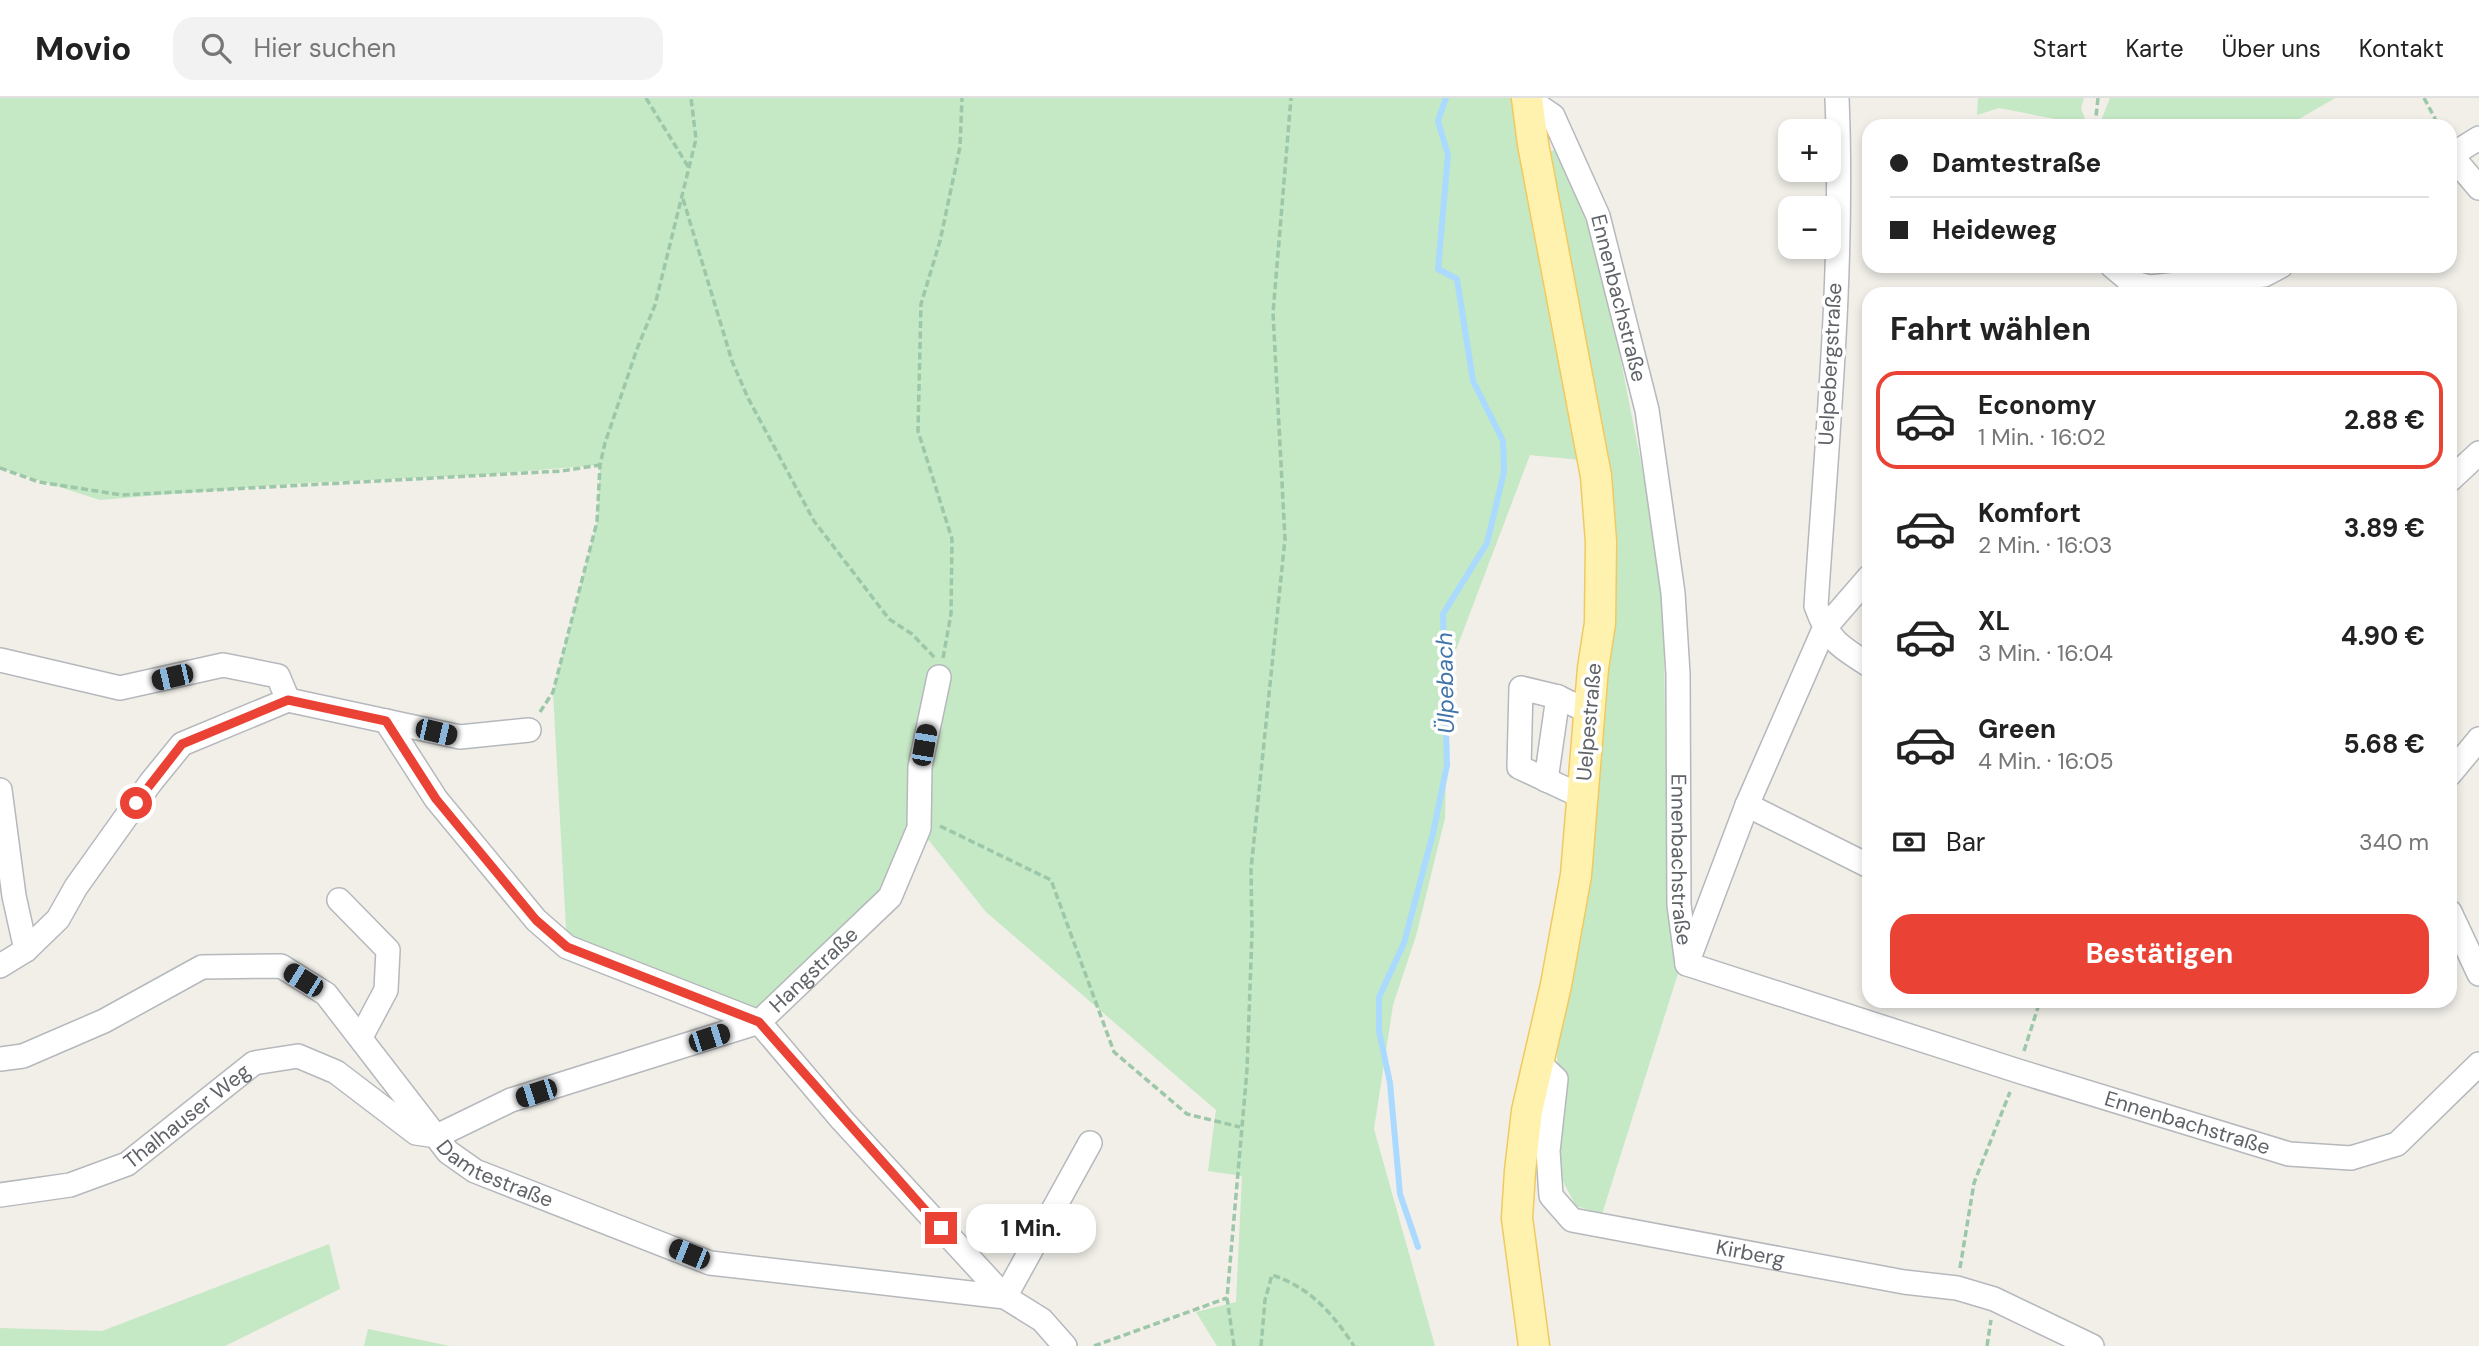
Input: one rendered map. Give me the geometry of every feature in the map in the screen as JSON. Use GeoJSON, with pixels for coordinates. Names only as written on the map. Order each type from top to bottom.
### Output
{"type":"FeatureCollection","features":[{"type":"Feature","properties":{"kind":"main road","name":"Uelpestraße"},"geometry":{"type":"LineString","coordinates":[[1527,98],[1533,144],[1596,475],[1601,542],[1600,623],[1589,712],[1576,875],[1556,985],[1527,1111],[1517,1218],[1534,1346]]}},
{"type":"Feature","properties":{"kind":"street","name":"Ennenbachstraße"},"geometry":{"type":"LineString","coordinates":[[1527,98],[1553,116],[1598,216],[1647,410],[1673,593],[1678,674],[1679,905],[1687,964],[2018,1071],[2289,1154],[2351,1158],[2398,1144],[2479,1064]]}},
{"type":"Feature","properties":{"kind":"street","name":"Uelpebergstraße"},"geometry":{"type":"LineString","coordinates":[[1824,629],[1816,606],[1832,388],[1840,155],[1837,98]]}},
{"type":"Feature","properties":{"kind":"street"},"geometry":{"type":"LineString","coordinates":[[2457,152],[2479,138]]}},
{"type":"Feature","properties":{"kind":"street"},"geometry":{"type":"LineString","coordinates":[[2457,163],[2479,188]]}},
{"type":"Feature","properties":{"kind":"street"},"geometry":{"type":"LineString","coordinates":[[2120,273],[2136,287]]}},
{"type":"Feature","properties":{"kind":"street"},"geometry":{"type":"LineString","coordinates":[[2156,287],[2268,273]]}},
{"type":"Feature","properties":{"kind":"street"},"geometry":{"type":"LineString","coordinates":[[2457,473],[2479,453]]}},
{"type":"Feature","properties":{"kind":"street"},"geometry":{"type":"LineString","coordinates":[[1687,964],[1747,805],[1824,629],[1862,585]]}},
{"type":"Feature","properties":{"kind":"street"},"geometry":{"type":"LineString","coordinates":[[1824,629],[1838,646],[1862,661]]}},
{"type":"Feature","properties":{"kind":"street"},"geometry":{"type":"LineString","coordinates":[[0,660],[120,688],[223,665],[278,676],[288,700]]}},
{"type":"Feature","properties":{"kind":"street","name":"Hangstraße"},"geometry":{"type":"LineString","coordinates":[[437,1136],[511,1100],[759,1022],[890,897],[919,828],[920,767],[939,677]]}},
{"type":"Feature","properties":{"kind":"street"},"geometry":{"type":"LineString","coordinates":[[1583,797],[1519,767],[1521,688],[1558,697],[1589,712]]}},
{"type":"Feature","properties":{"kind":"street"},"geometry":{"type":"LineString","coordinates":[[1546,780],[1558,697]]}},
{"type":"Feature","properties":{"kind":"street"},"geometry":{"type":"LineString","coordinates":[[0,966],[26,950],[58,919],[76,887],[150,782],[182,744],[288,700],[460,737],[529,730]]}},
{"type":"Feature","properties":{"kind":"street"},"geometry":{"type":"LineString","coordinates":[[386,721],[436,799],[536,920],[567,947],[759,1022],[842,1119],[1005,1297],[1090,1143]]}},
{"type":"Feature","properties":{"kind":"street"},"geometry":{"type":"LineString","coordinates":[[2457,766],[2479,739]]}},
{"type":"Feature","properties":{"kind":"street"},"geometry":{"type":"LineString","coordinates":[[0,790],[14,896],[26,950]]}},
{"type":"Feature","properties":{"kind":"street"},"geometry":{"type":"LineString","coordinates":[[1747,805],[1862,862]]}},
{"type":"Feature","properties":{"kind":"street"},"geometry":{"type":"LineString","coordinates":[[339,900],[388,950],[386,990],[361,1037]]}},
{"type":"Feature","properties":{"kind":"street"},"geometry":{"type":"LineString","coordinates":[[2457,927],[2479,974]]}},
{"type":"Feature","properties":{"kind":"street","name":"Damtestraße"},"geometry":{"type":"LineString","coordinates":[[0,1059],[23,1056],[104,1021],[202,967],[281,966],[326,994],[448,1152],[475,1171],[710,1263],[1005,1297],[1042,1320],[1065,1346]]}},
{"type":"Feature","properties":{"kind":"street","name":"Thalhauser Weg"},"geometry":{"type":"LineString","coordinates":[[0,1195],[70,1185],[127,1164],[254,1063],[298,1056],[336,1072],[416,1133],[437,1136]]}},
{"type":"Feature","properties":{"kind":"street","name":"Kirberg"},"geometry":{"type":"LineString","coordinates":[[1537,1061],[1556,1079],[1548,1151],[1551,1196],[1572,1220],[1903,1282],[1957,1288],[1994,1299],[2092,1346]]}},
{"type":"Feature","properties":{"kind":"path"},"geometry":{"type":"LineString","coordinates":[[646,98],[689,168]]}},
{"type":"Feature","properties":{"kind":"path"},"geometry":{"type":"LineString","coordinates":[[529,730],[553,692],[597,522],[600,465],[610,425],[655,304],[696,139],[691,98]]}},
{"type":"Feature","properties":{"kind":"path"},"geometry":{"type":"LineString","coordinates":[[939,677],[951,614],[952,539],[918,431],[920,304],[940,241],[960,147],[962,98]]}},
{"type":"Feature","properties":{"kind":"path"},"geometry":{"type":"LineString","coordinates":[[1234,1346],[1227,1298],[1241,1127],[1252,933],[1251,869],[1285,539],[1273,313],[1291,98]]}},
{"type":"Feature","properties":{"kind":"path"},"geometry":{"type":"LineString","coordinates":[[2424,98],[2435,119]]}},
{"type":"Feature","properties":{"kind":"path"},"geometry":{"type":"LineString","coordinates":[[2096,119],[2099,100]]}},
{"type":"Feature","properties":{"kind":"path"},"geometry":{"type":"LineString","coordinates":[[682,197],[700,262],[748,398],[814,521],[889,619],[912,634],[935,656],[939,677]]}},
{"type":"Feature","properties":{"kind":"path"},"geometry":{"type":"LineString","coordinates":[[0,468],[39,482],[122,495],[562,471],[600,465]]}},
{"type":"Feature","properties":{"kind":"path"},"geometry":{"type":"LineString","coordinates":[[919,816],[1052,880],[1114,1052],[1187,1114],[1241,1127]]}},
{"type":"Feature","properties":{"kind":"path"},"geometry":{"type":"LineString","coordinates":[[1957,1288],[1974,1183],[2018,1071],[2038,1008]]}},
{"type":"Feature","properties":{"kind":"path"},"geometry":{"type":"LineString","coordinates":[[1261,1346],[1265,1300],[1272,1275],[1311,1294],[1339,1323],[1354,1346]]}},
{"type":"Feature","properties":{"kind":"path"},"geometry":{"type":"LineString","coordinates":[[1094,1346],[1227,1298]]}},
{"type":"Feature","properties":{"kind":"green space"},"geometry":{"type":"Polygon","coordinates":[[[0,98],[1517,98],[1580,460],[1530,455],[1448,671],[1445,818],[1416,936],[1393,1005],[1374,1129],[1435,1346],[1217,1346],[1196,1312],[1236,1302],[1242,1176],[1208,1171],[1216,1110],[986,912],[919,828],[890,897],[759,1022],[567,947],[553,692],[597,522],[600,465],[479,475],[304,483],[100,500],[0,468],[0,98]]]}},
{"type":"Feature","properties":{"kind":"green space"},"geometry":{"type":"Polygon","coordinates":[[[1978,98],[2084,98],[2081,108],[2085,119],[2056,119],[1999,108],[1977,115],[1978,98]]]}},
{"type":"Feature","properties":{"kind":"green space"},"geometry":{"type":"Polygon","coordinates":[[[2110,98],[2335,98],[2299,119],[2102,119],[2110,98]]]}},
{"type":"Feature","properties":{"kind":"green space"},"geometry":{"type":"Polygon","coordinates":[[[1556,149],[1600,255],[1663,574],[1667,858],[1680,967],[1602,1214],[1576,1206],[1559,1174],[1557,1041],[1609,607],[1543,155],[1556,149]]]}},
{"type":"Feature","properties":{"kind":"green space"},"geometry":{"type":"Polygon","coordinates":[[[329,1244],[340,1289],[225,1346],[0,1346],[0,1328],[102,1331],[329,1244]]]}},
{"type":"Feature","properties":{"kind":"green space"},"geometry":{"type":"Polygon","coordinates":[[[368,1329],[450,1346],[364,1346],[368,1329]]]}},
{"type":"Feature","properties":{"kind":"waterway","name":"Ülpebach"},"geometry":{"type":"LineString","coordinates":[[1418,1247],[1400,1194],[1390,1083],[1379,1031],[1379,997],[1404,943],[1433,833],[1447,765],[1443,614],[1487,543],[1504,472],[1503,441],[1473,381],[1457,279],[1438,269],[1448,155],[1438,121],[1446,98]]}},
{"type":"Feature","properties":{"kind":"route"},"geometry":{"type":"LineString","coordinates":[[136,803],[182,744],[288,700],[386,721],[436,799],[536,920],[567,947],[759,1022],[941,1228]]}}]}
